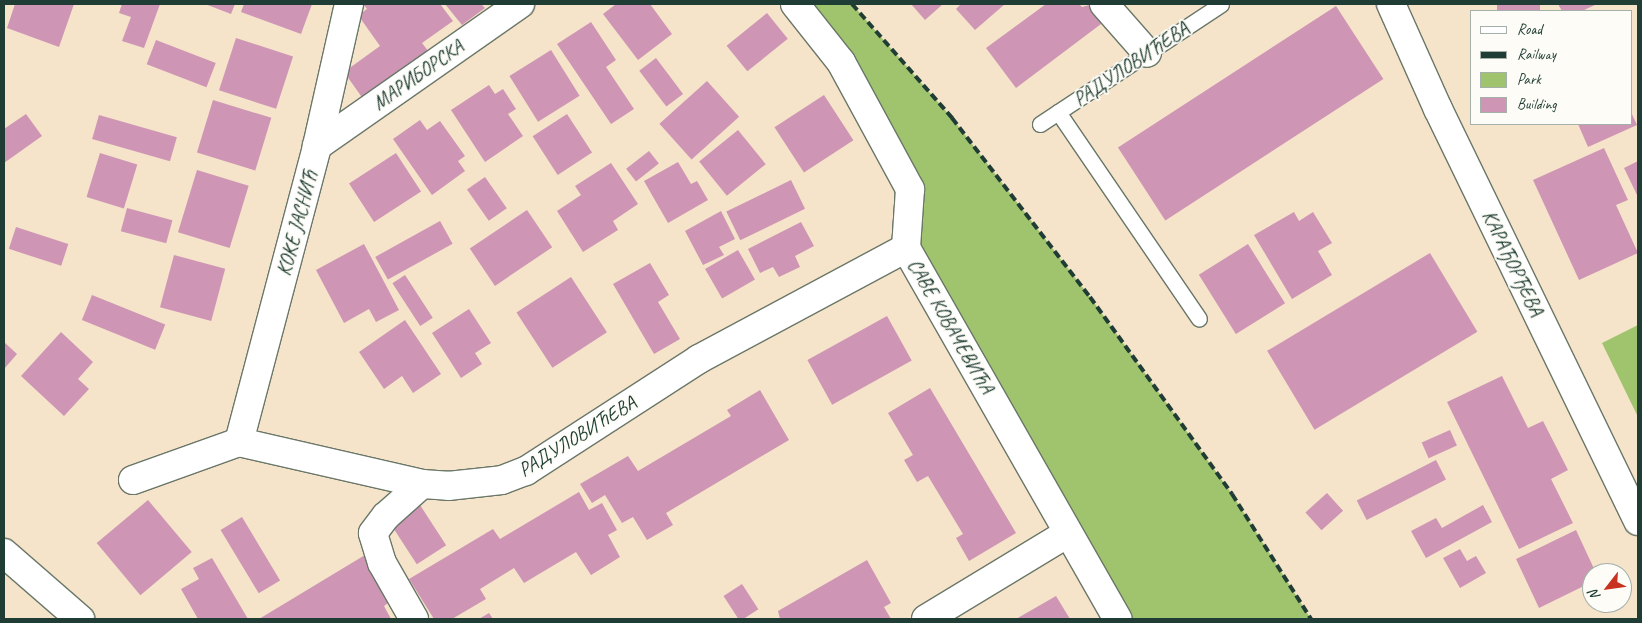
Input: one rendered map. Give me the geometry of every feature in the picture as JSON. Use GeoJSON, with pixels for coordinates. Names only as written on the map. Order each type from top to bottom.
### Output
{"type":"FeatureCollection","features":[{"type":"Feature","properties":{"kind":"street","name":"КОКЕ ЈАСНИЋ"},"geometry":{"type":"LineString","coordinates":[[239,442],[317,146],[349,4]]}},
{"type":"Feature","properties":{"kind":"street","name":"МАРИБОРСКА"},"geometry":{"type":"LineString","coordinates":[[317,146],[520,4]]}},
{"type":"Feature","properties":{"kind":"street","name":"САВЕ КОВАЧЕВИЋА"},"geometry":{"type":"LineString","coordinates":[[795,4],[841,62],[910,189],[906,248],[1118,619]]}},
{"type":"Feature","properties":{"kind":"street"},"geometry":{"type":"LineString","coordinates":[[1104,4],[1147,53]]}},
{"type":"Feature","properties":{"kind":"street","name":"КАРАЂОРЂЕВА"},"geometry":{"type":"LineString","coordinates":[[1391,4],[1438,109],[1638,521]]}},
{"type":"Feature","properties":{"kind":"street","name":"РАДУЛОВИЋЕВА"},"geometry":{"type":"LineString","coordinates":[[239,442],[422,484],[473,484],[502,480],[526,471],[699,358],[906,248]]}},
{"type":"Feature","properties":{"kind":"street"},"geometry":{"type":"LineString","coordinates":[[133,480],[239,442]]}},
{"type":"Feature","properties":{"kind":"street"},"geometry":{"type":"LineString","coordinates":[[414,619],[382,563],[373,533],[386,516],[422,484]]}},
{"type":"Feature","properties":{"kind":"street"},"geometry":{"type":"LineString","coordinates":[[926,619],[1068,532]]}},
{"type":"Feature","properties":{"kind":"street"},"geometry":{"type":"LineString","coordinates":[[4,553],[69,615]]}},
{"type":"Feature","properties":{"kind":"lane","name":"РАДУЛОВИЋЕВА"},"geometry":{"type":"LineString","coordinates":[[1040,124],[1221,4]]}},
{"type":"Feature","properties":{"kind":"lane"},"geometry":{"type":"LineString","coordinates":[[1058,112],[1199,319]]}},
{"type":"Feature","properties":{"kind":"green space"},"geometry":{"type":"Polygon","coordinates":[[[795,4],[852,4],[952,118],[1090,297],[1232,494],[1311,619],[1118,619],[906,248],[910,189],[795,4]]]}},
{"type":"Feature","properties":{"kind":"green space"},"geometry":{"type":"Polygon","coordinates":[[[1638,325],[1638,417],[1602,343],[1638,325]]]}},
{"type":"Feature","properties":{"kind":"building"},"geometry":{"type":"Polygon","coordinates":[[[15,4],[74,4],[59,47],[7,28],[15,4]]]}},
{"type":"Feature","properties":{"kind":"building"},"geometry":{"type":"Polygon","coordinates":[[[122,4],[160,4],[144,48],[122,41],[131,17],[119,13],[122,4]]]}},
{"type":"Feature","properties":{"kind":"building"},"geometry":{"type":"Polygon","coordinates":[[[205,4],[235,4],[231,14],[205,4]]]}},
{"type":"Feature","properties":{"kind":"building"},"geometry":{"type":"Polygon","coordinates":[[[244,4],[312,4],[301,34],[241,12],[244,4]]]}},
{"type":"Feature","properties":{"kind":"building"},"geometry":{"type":"Polygon","coordinates":[[[363,4],[440,4],[453,21],[422,43],[432,56],[366,103],[344,72],[380,46],[358,15],[367,9],[363,4]]]}},
{"type":"Feature","properties":{"kind":"building"},"geometry":{"type":"Polygon","coordinates":[[[445,4],[481,4],[485,8],[462,25],[445,4]]]}},
{"type":"Feature","properties":{"kind":"building"},"geometry":{"type":"Polygon","coordinates":[[[616,4],[650,4],[672,34],[638,60],[603,14],[616,4]]]}},
{"type":"Feature","properties":{"kind":"building"},"geometry":{"type":"Polygon","coordinates":[[[911,4],[943,4],[925,20],[911,4]]]}},
{"type":"Feature","properties":{"kind":"building"},"geometry":{"type":"Polygon","coordinates":[[[961,4],[1005,4],[975,30],[956,9],[961,4]]]}},
{"type":"Feature","properties":{"kind":"building"},"geometry":{"type":"Polygon","coordinates":[[[1046,4],[1079,4],[1082,7],[1093,4],[1105,21],[1016,88],[986,48],[1046,4]]]}},
{"type":"Feature","properties":{"kind":"building"},"geometry":{"type":"Polygon","coordinates":[[[1497,4],[1540,4],[1540,10],[1497,10],[1497,4]]]}},
{"type":"Feature","properties":{"kind":"building"},"geometry":{"type":"Polygon","coordinates":[[[1558,4],[1597,4],[1584,10],[1561,10],[1558,4]]]}},
{"type":"Feature","properties":{"kind":"building"},"geometry":{"type":"Polygon","coordinates":[[[1336,6],[1383,79],[1165,221],[1118,148],[1336,6]]]}},
{"type":"Feature","properties":{"kind":"building"},"geometry":{"type":"Polygon","coordinates":[[[767,13],[788,39],[747,71],[727,46],[767,13]]]}},
{"type":"Feature","properties":{"kind":"building"},"geometry":{"type":"Polygon","coordinates":[[[591,22],[616,60],[606,67],[634,109],[611,124],[557,44],[591,22]]]}},
{"type":"Feature","properties":{"kind":"building"},"geometry":{"type":"Polygon","coordinates":[[[236,38],[293,57],[276,109],[219,90],[236,38]]]}},
{"type":"Feature","properties":{"kind":"building"},"geometry":{"type":"Polygon","coordinates":[[[156,40],[216,63],[206,87],[147,64],[156,40]]]}},
{"type":"Feature","properties":{"kind":"building"},"geometry":{"type":"Polygon","coordinates":[[[551,50],[580,96],[538,122],[509,76],[551,50]]]}},
{"type":"Feature","properties":{"kind":"building"},"geometry":{"type":"Polygon","coordinates":[[[656,58],[683,94],[666,107],[639,71],[656,58]]]}},
{"type":"Feature","properties":{"kind":"building"},"geometry":{"type":"Polygon","coordinates":[[[707,81],[739,117],[692,159],[659,124],[707,81]]]}},
{"type":"Feature","properties":{"kind":"building"},"geometry":{"type":"Polygon","coordinates":[[[489,85],[495,94],[503,89],[516,109],[508,114],[523,136],[485,162],[451,110],[489,85]]]}},
{"type":"Feature","properties":{"kind":"building"},"geometry":{"type":"Polygon","coordinates":[[[824,95],[853,140],[804,172],[775,127],[824,95]]]}},
{"type":"Feature","properties":{"kind":"building"},"geometry":{"type":"Polygon","coordinates":[[[213,100],[271,118],[255,170],[197,153],[213,100]]]}},
{"type":"Feature","properties":{"kind":"building"},"geometry":{"type":"Polygon","coordinates":[[[26,114],[42,136],[4,163],[4,129],[26,114]]]}},
{"type":"Feature","properties":{"kind":"building"},"geometry":{"type":"Polygon","coordinates":[[[567,114],[592,153],[558,175],[533,136],[567,114]]]}},
{"type":"Feature","properties":{"kind":"building"},"geometry":{"type":"Polygon","coordinates":[[[1632,114],[1637,125],[1588,147],[1578,125],[1632,125],[1632,114]]]}},
{"type":"Feature","properties":{"kind":"building"},"geometry":{"type":"Polygon","coordinates":[[[99,115],[177,137],[170,161],[92,139],[99,115]]]}},
{"type":"Feature","properties":{"kind":"building"},"geometry":{"type":"Polygon","coordinates":[[[420,120],[427,130],[440,121],[465,156],[458,161],[465,171],[432,195],[393,139],[420,120]]]}},
{"type":"Feature","properties":{"kind":"building"},"geometry":{"type":"Polygon","coordinates":[[[738,130],[766,164],[727,196],[699,161],[738,130]]]}},
{"type":"Feature","properties":{"kind":"building"},"geometry":{"type":"Polygon","coordinates":[[[1604,148],[1628,200],[1616,205],[1638,253],[1579,280],[1533,180],[1604,148]]]}},
{"type":"Feature","properties":{"kind":"building"},"geometry":{"type":"Polygon","coordinates":[[[649,151],[659,164],[636,181],[626,169],[649,151]]]}},
{"type":"Feature","properties":{"kind":"building"},"geometry":{"type":"Polygon","coordinates":[[[100,153],[137,164],[124,208],[87,197],[100,153]]]}},
{"type":"Feature","properties":{"kind":"building"},"geometry":{"type":"Polygon","coordinates":[[[396,153],[421,192],[374,222],[349,183],[396,153]]]}},
{"type":"Feature","properties":{"kind":"building"},"geometry":{"type":"Polygon","coordinates":[[[1638,161],[1638,197],[1624,168],[1638,161]]]}},
{"type":"Feature","properties":{"kind":"building"},"geometry":{"type":"Polygon","coordinates":[[[678,162],[691,184],[697,181],[708,200],[668,223],[644,181],[678,162]]]}},
{"type":"Feature","properties":{"kind":"building"},"geometry":{"type":"Polygon","coordinates":[[[611,163],[638,204],[613,221],[618,230],[583,252],[557,211],[581,195],[575,186],[611,163]]]}},
{"type":"Feature","properties":{"kind":"building"},"geometry":{"type":"Polygon","coordinates":[[[197,170],[249,186],[230,248],[178,232],[197,170]]]}},
{"type":"Feature","properties":{"kind":"building"},"geometry":{"type":"Polygon","coordinates":[[[485,177],[507,208],[489,221],[467,190],[485,177]]]}},
{"type":"Feature","properties":{"kind":"building"},"geometry":{"type":"Polygon","coordinates":[[[791,180],[805,209],[740,240],[726,212],[791,180]]]}},
{"type":"Feature","properties":{"kind":"building"},"geometry":{"type":"Polygon","coordinates":[[[127,208],[172,220],[166,243],[121,231],[127,208]]]}},
{"type":"Feature","properties":{"kind":"building"},"geometry":{"type":"Polygon","coordinates":[[[527,210],[552,247],[495,286],[470,249],[527,210]]]}},
{"type":"Feature","properties":{"kind":"building"},"geometry":{"type":"Polygon","coordinates":[[[721,211],[735,239],[719,247],[724,255],[703,265],[685,231],[721,211]]]}},
{"type":"Feature","properties":{"kind":"building"},"geometry":{"type":"Polygon","coordinates":[[[1294,212],[1299,221],[1313,212],[1332,243],[1318,251],[1332,275],[1292,299],[1254,235],[1294,212]]]}},
{"type":"Feature","properties":{"kind":"building"},"geometry":{"type":"Polygon","coordinates":[[[440,221],[453,244],[388,280],[375,257],[440,221]]]}},
{"type":"Feature","properties":{"kind":"building"},"geometry":{"type":"Polygon","coordinates":[[[801,222],[814,246],[795,256],[800,267],[779,277],[773,267],[760,273],[748,249],[801,222]]]}},
{"type":"Feature","properties":{"kind":"building"},"geometry":{"type":"Polygon","coordinates":[[[16,227],[68,244],[61,266],[9,249],[16,227]]]}},
{"type":"Feature","properties":{"kind":"building"},"geometry":{"type":"Polygon","coordinates":[[[364,244],[399,310],[376,322],[369,309],[344,323],[316,270],[364,244]]]}},
{"type":"Feature","properties":{"kind":"building"},"geometry":{"type":"Polygon","coordinates":[[[1248,244],[1285,303],[1236,334],[1199,275],[1248,244]]]}},
{"type":"Feature","properties":{"kind":"building"},"geometry":{"type":"Polygon","coordinates":[[[738,250],[755,279],[722,298],[705,269],[738,250]]]}},
{"type":"Feature","properties":{"kind":"building"},"geometry":{"type":"Polygon","coordinates":[[[1430,253],[1477,332],[1315,430],[1267,351],[1430,253]]]}},
{"type":"Feature","properties":{"kind":"building"},"geometry":{"type":"Polygon","coordinates":[[[174,255],[225,269],[211,321],[160,307],[174,255]]]}},
{"type":"Feature","properties":{"kind":"building"},"geometry":{"type":"Polygon","coordinates":[[[650,263],[669,295],[658,302],[680,339],[654,354],[613,284],[650,263]]]}},
{"type":"Feature","properties":{"kind":"building"},"geometry":{"type":"Polygon","coordinates":[[[405,275],[433,318],[420,326],[392,283],[405,275]]]}},
{"type":"Feature","properties":{"kind":"building"},"geometry":{"type":"Polygon","coordinates":[[[571,277],[607,332],[552,368],[516,312],[571,277]]]}},
{"type":"Feature","properties":{"kind":"building"},"geometry":{"type":"Polygon","coordinates":[[[92,295],[165,325],[155,350],[82,320],[92,295]]]}},
{"type":"Feature","properties":{"kind":"building"},"geometry":{"type":"Polygon","coordinates":[[[469,309],[491,343],[475,353],[482,364],[461,378],[432,333],[469,309]]]}},
{"type":"Feature","properties":{"kind":"building"},"geometry":{"type":"Polygon","coordinates":[[[887,316],[912,361],[832,405],[807,360],[887,316]]]}},
{"type":"Feature","properties":{"kind":"building"},"geometry":{"type":"Polygon","coordinates":[[[405,320],[441,374],[413,393],[402,376],[384,389],[359,352],[405,320]]]}},
{"type":"Feature","properties":{"kind":"building"},"geometry":{"type":"Polygon","coordinates":[[[61,332],[93,362],[78,379],[89,389],[64,416],[21,376],[61,332]]]}},
{"type":"Feature","properties":{"kind":"building"},"geometry":{"type":"Polygon","coordinates":[[[4,342],[17,354],[4,369],[4,342]]]}},
{"type":"Feature","properties":{"kind":"building"},"geometry":{"type":"Polygon","coordinates":[[[1502,376],[1528,428],[1543,421],[1568,470],[1551,479],[1573,523],[1519,549],[1447,402],[1502,376]]]}},
{"type":"Feature","properties":{"kind":"building"},"geometry":{"type":"Polygon","coordinates":[[[930,388],[1016,533],[969,561],[956,538],[963,534],[928,476],[917,482],[904,460],[913,455],[888,413],[930,388]]]}},
{"type":"Feature","properties":{"kind":"building"},"geometry":{"type":"Polygon","coordinates":[[[760,390],[789,440],[666,513],[673,525],[647,540],[633,517],[622,523],[605,495],[592,503],[580,484],[628,456],[638,471],[731,416],[727,410],[760,390]]]}},
{"type":"Feature","properties":{"kind":"building"},"geometry":{"type":"Polygon","coordinates":[[[1450,430],[1457,446],[1429,458],[1422,443],[1450,430]]]}},
{"type":"Feature","properties":{"kind":"building"},"geometry":{"type":"Polygon","coordinates":[[[1436,460],[1446,480],[1367,520],[1357,500],[1436,460]]]}},
{"type":"Feature","properties":{"kind":"building"},"geometry":{"type":"Polygon","coordinates":[[[579,492],[589,510],[602,503],[617,530],[608,535],[620,557],[591,575],[576,552],[524,583],[514,568],[480,589],[486,599],[452,619],[434,619],[409,579],[493,529],[500,539],[579,492]]]}},
{"type":"Feature","properties":{"kind":"building"},"geometry":{"type":"Polygon","coordinates":[[[1327,493],[1343,511],[1322,530],[1305,512],[1327,493]]]}},
{"type":"Feature","properties":{"kind":"building"},"geometry":{"type":"Polygon","coordinates":[[[148,500],[192,552],[140,595],[97,543],[148,500]]]}},
{"type":"Feature","properties":{"kind":"building"},"geometry":{"type":"Polygon","coordinates":[[[420,505],[446,545],[417,564],[391,524],[420,505]]]}},
{"type":"Feature","properties":{"kind":"building"},"geometry":{"type":"Polygon","coordinates":[[[1483,505],[1492,522],[1426,558],[1411,531],[1436,518],[1442,528],[1483,505]]]}},
{"type":"Feature","properties":{"kind":"building"},"geometry":{"type":"Polygon","coordinates":[[[242,517],[280,580],[259,593],[221,530],[242,517]]]}},
{"type":"Feature","properties":{"kind":"building"},"geometry":{"type":"Polygon","coordinates":[[[1576,530],[1591,563],[1582,563],[1582,587],[1539,608],[1516,559],[1576,530]]]}},
{"type":"Feature","properties":{"kind":"building"},"geometry":{"type":"Polygon","coordinates":[[[1460,549],[1467,561],[1476,556],[1486,573],[1460,588],[1443,558],[1460,549]]]}},
{"type":"Feature","properties":{"kind":"building"},"geometry":{"type":"Polygon","coordinates":[[[365,555],[392,600],[384,606],[391,619],[259,619],[365,555]]]}},
{"type":"Feature","properties":{"kind":"building"},"geometry":{"type":"Polygon","coordinates":[[[212,558],[248,619],[198,619],[181,589],[199,579],[193,568],[212,558]]]}},
{"type":"Feature","properties":{"kind":"building"},"geometry":{"type":"Polygon","coordinates":[[[867,560],[891,603],[884,607],[891,619],[780,619],[778,611],[867,560]]]}},
{"type":"Feature","properties":{"kind":"building"},"geometry":{"type":"Polygon","coordinates":[[[742,584],[758,609],[743,619],[738,619],[724,596],[742,584]]]}},
{"type":"Feature","properties":{"kind":"building"},"geometry":{"type":"Polygon","coordinates":[[[1056,596],[1070,619],[1016,619],[1056,596]]]}},
{"type":"Feature","properties":{"kind":"building"},"geometry":{"type":"Polygon","coordinates":[[[489,613],[493,619],[479,619],[489,613]]]}},
{"type":"Feature","properties":{"kind":"railway"},"geometry":{"type":"LineString","coordinates":[[852,4],[952,118],[1090,297],[1232,494],[1311,619]]}}]}
